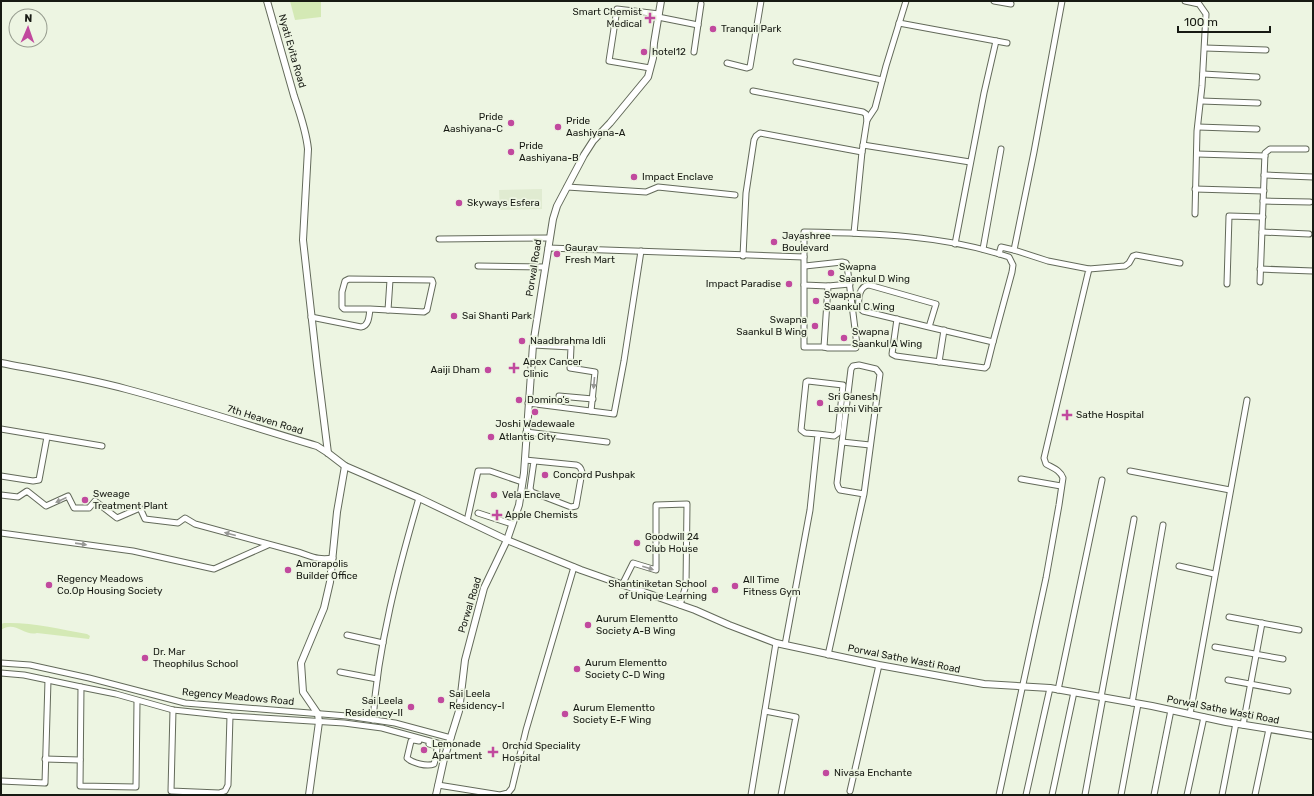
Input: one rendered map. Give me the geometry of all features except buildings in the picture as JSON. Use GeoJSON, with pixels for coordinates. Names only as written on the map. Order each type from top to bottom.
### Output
{"type":"FeatureCollection","features":[{"type":"Feature","properties":{"kind":"street","name":"Nyati Evita Road"},"geometry":{"type":"LineString","coordinates":[[267,1],[297,106],[304,124],[308,149],[303,240],[328,453]]}},
{"type":"Feature","properties":{"kind":"street","name":"Porwal Road"},"geometry":{"type":"LineString","coordinates":[[436,795],[444,759],[459,711],[465,660],[484,588],[507,540],[519,506],[525,460],[533,345],[549,238],[557,206],[593,141],[648,77],[661,1]]}},
{"type":"Feature","properties":{"kind":"street"},"geometry":{"type":"LineString","coordinates":[[727,63],[747,68],[750,67],[761,1]]}},
{"type":"Feature","properties":{"kind":"street"},"geometry":{"type":"LineString","coordinates":[[867,120],[875,108],[906,1]]}},
{"type":"Feature","properties":{"kind":"street"},"geometry":{"type":"LineString","coordinates":[[994,1],[1010,4]]}},
{"type":"Feature","properties":{"kind":"street"},"geometry":{"type":"LineString","coordinates":[[1014,250],[1062,1]]}},
{"type":"Feature","properties":{"kind":"street"},"geometry":{"type":"LineString","coordinates":[[1184,1],[1199,4],[1206,14],[1203,74],[1198,127],[1195,214]]}},
{"type":"Feature","properties":{"kind":"street"},"geometry":{"type":"LineString","coordinates":[[694,52],[701,4]]}},
{"type":"Feature","properties":{"kind":"street"},"geometry":{"type":"LineString","coordinates":[[650,68],[609,61],[617,9],[698,25]]}},
{"type":"Feature","properties":{"kind":"street"},"geometry":{"type":"LineString","coordinates":[[899,23],[1007,43]]}},
{"type":"Feature","properties":{"kind":"street"},"geometry":{"type":"LineString","coordinates":[[955,244],[984,92],[996,41]]}},
{"type":"Feature","properties":{"kind":"street"},"geometry":{"type":"LineString","coordinates":[[1204,48],[1266,50]]}},
{"type":"Feature","properties":{"kind":"street"},"geometry":{"type":"LineString","coordinates":[[796,62],[882,80]]}},
{"type":"Feature","properties":{"kind":"street"},"geometry":{"type":"LineString","coordinates":[[1203,74],[1256,77]]}},
{"type":"Feature","properties":{"kind":"street"},"geometry":{"type":"LineString","coordinates":[[753,91],[863,112],[866,114],[867,120],[862,152],[854,233]]}},
{"type":"Feature","properties":{"kind":"street"},"geometry":{"type":"LineString","coordinates":[[1201,101],[1258,103]]}},
{"type":"Feature","properties":{"kind":"street"},"geometry":{"type":"LineString","coordinates":[[1198,127],[1257,129]]}},
{"type":"Feature","properties":{"kind":"street"},"geometry":{"type":"LineString","coordinates":[[743,256],[746,193],[754,140],[756,136],[760,133],[862,152]]}},
{"type":"Feature","properties":{"kind":"street"},"geometry":{"type":"LineString","coordinates":[[863,145],[970,162]]}},
{"type":"Feature","properties":{"kind":"street"},"geometry":{"type":"LineString","coordinates":[[983,249],[1001,149]]}},
{"type":"Feature","properties":{"kind":"street"},"geometry":{"type":"LineString","coordinates":[[1260,282],[1265,153],[1270,149],[1306,150]]}},
{"type":"Feature","properties":{"kind":"street"},"geometry":{"type":"LineString","coordinates":[[1197,154],[1265,156]]}},
{"type":"Feature","properties":{"kind":"street"},"geometry":{"type":"LineString","coordinates":[[1264,175],[1313,177]]}},
{"type":"Feature","properties":{"kind":"street"},"geometry":{"type":"LineString","coordinates":[[567,187],[646,192],[658,187],[735,195]]}},
{"type":"Feature","properties":{"kind":"street"},"geometry":{"type":"LineString","coordinates":[[1195,189],[1264,191]]}},
{"type":"Feature","properties":{"kind":"street"},"geometry":{"type":"LineString","coordinates":[[1263,201],[1310,202]]}},
{"type":"Feature","properties":{"kind":"street"},"geometry":{"type":"LineString","coordinates":[[1227,284],[1229,216],[1263,217]]}},
{"type":"Feature","properties":{"kind":"street"},"geometry":{"type":"LineString","coordinates":[[805,266],[842,262],[846,263],[857,345],[856,348],[852,349],[804,347],[804,232],[909,236],[983,249],[1009,257],[1013,265],[987,366],[985,368],[893,356],[892,351],[897,319]]}},
{"type":"Feature","properties":{"kind":"street"},"geometry":{"type":"LineString","coordinates":[[1262,232],[1309,234]]}},
{"type":"Feature","properties":{"kind":"street"},"geometry":{"type":"LineString","coordinates":[[439,239],[549,238]]}},
{"type":"Feature","properties":{"kind":"street"},"geometry":{"type":"LineString","coordinates":[[999,254],[1001,247],[1048,261],[1089,268],[1125,266],[1129,263],[1133,256],[1136,255],[1180,263]]}},
{"type":"Feature","properties":{"kind":"street"},"geometry":{"type":"LineString","coordinates":[[548,248],[804,257]]}},
{"type":"Feature","properties":{"kind":"street"},"geometry":{"type":"LineString","coordinates":[[528,404],[614,414],[624,361],[641,251]]}},
{"type":"Feature","properties":{"kind":"street"},"geometry":{"type":"LineString","coordinates":[[478,266],[545,267]]}},
{"type":"Feature","properties":{"kind":"street"},"geometry":{"type":"LineString","coordinates":[[999,795],[1046,578],[1062,486],[1062,474],[1046,464],[1044,458],[1089,268]]}},
{"type":"Feature","properties":{"kind":"street"},"geometry":{"type":"LineString","coordinates":[[1260,269],[1313,271]]}},
{"type":"Feature","properties":{"kind":"street"},"geometry":{"type":"LineString","coordinates":[[349,279],[390,280],[432,280],[433,283],[428,310],[424,312],[344,309],[342,307],[342,292],[345,282],[349,279]]}},
{"type":"Feature","properties":{"kind":"street"},"geometry":{"type":"LineString","coordinates":[[388,310],[390,280]]}},
{"type":"Feature","properties":{"kind":"street"},"geometry":{"type":"LineString","coordinates":[[804,285],[828,286],[850,284]]}},
{"type":"Feature","properties":{"kind":"street"},"geometry":{"type":"LineString","coordinates":[[929,326],[936,304],[869,285],[862,287],[858,304],[861,310],[993,342]]}},
{"type":"Feature","properties":{"kind":"street"},"geometry":{"type":"LineString","coordinates":[[824,347],[828,286]]}},
{"type":"Feature","properties":{"kind":"street"},"geometry":{"type":"LineString","coordinates":[[311,317],[361,327],[367,324],[370,309]]}},
{"type":"Feature","properties":{"kind":"street"},"geometry":{"type":"LineString","coordinates":[[939,362],[944,330]]}},
{"type":"Feature","properties":{"kind":"street"},"geometry":{"type":"LineString","coordinates":[[533,345],[571,347],[570,368],[595,372],[591,411]]}},
{"type":"Feature","properties":{"kind":"street","name":"7th Heaven Road"},"geometry":{"type":"LineString","coordinates":[[1,363],[65,375],[139,393],[317,446],[345,466],[419,498],[507,540]]}},
{"type":"Feature","properties":{"kind":"street"},"geometry":{"type":"LineString","coordinates":[[828,655],[864,494],[880,374],[876,369],[859,365],[853,366],[851,369],[837,483],[840,490],[864,494]]}},
{"type":"Feature","properties":{"kind":"street"},"geometry":{"type":"LineString","coordinates":[[806,382],[842,385],[838,433],[834,436],[818,434],[805,433],[801,430],[806,382]]}},
{"type":"Feature","properties":{"kind":"street"},"geometry":{"type":"LineString","coordinates":[[559,396],[593,399]]}},
{"type":"Feature","properties":{"kind":"street"},"geometry":{"type":"LineString","coordinates":[[1190,714],[1214,574],[1247,400]]}},
{"type":"Feature","properties":{"kind":"street"},"geometry":{"type":"LineString","coordinates":[[1,429],[102,446]]}},
{"type":"Feature","properties":{"kind":"street"},"geometry":{"type":"LineString","coordinates":[[526,432],[607,442]]}},
{"type":"Feature","properties":{"kind":"street"},"geometry":{"type":"LineString","coordinates":[[785,645],[810,510],[818,434]]}},
{"type":"Feature","properties":{"kind":"street"},"geometry":{"type":"LineString","coordinates":[[1,476],[33,481],[39,480],[47,437]]}},
{"type":"Feature","properties":{"kind":"street"},"geometry":{"type":"LineString","coordinates":[[842,442],[870,445]]}},
{"type":"Feature","properties":{"kind":"street"},"geometry":{"type":"LineString","coordinates":[[525,460],[534,461],[579,466],[582,472],[576,506],[571,507],[532,492],[530,489],[534,461]]}},
{"type":"Feature","properties":{"kind":"street"},"geometry":{"type":"LineString","coordinates":[[309,795],[319,722],[318,714],[303,692],[301,663],[324,608],[330,582],[337,512],[345,466]]}},
{"type":"Feature","properties":{"kind":"street"},"geometry":{"type":"LineString","coordinates":[[468,521],[478,471],[490,471],[522,482]]}},
{"type":"Feature","properties":{"kind":"street"},"geometry":{"type":"LineString","coordinates":[[1130,471],[1230,490]]}},
{"type":"Feature","properties":{"kind":"street"},"geometry":{"type":"LineString","coordinates":[[1021,479],[1062,486]]}},
{"type":"Feature","properties":{"kind":"street"},"geometry":{"type":"LineString","coordinates":[[1058,690],[1102,480]]}},
{"type":"Feature","properties":{"kind":"street"},"geometry":{"type":"LineString","coordinates":[[1,495],[18,497],[26,491],[46,506],[68,496],[74,508],[89,508],[95,501],[117,518],[140,508],[145,519],[178,523],[185,518],[195,524],[268,545],[295,551],[317,559],[325,560],[333,558]]}},
{"type":"Feature","properties":{"kind":"street"},"geometry":{"type":"LineString","coordinates":[[372,720],[383,643],[401,564],[419,498]]}},
{"type":"Feature","properties":{"kind":"street"},"geometry":{"type":"LineString","coordinates":[[622,585],[633,563],[656,570],[656,505],[687,504],[686,585],[680,605]]}},
{"type":"Feature","properties":{"kind":"street"},"geometry":{"type":"LineString","coordinates":[[478,513],[512,524]]}},
{"type":"Feature","properties":{"kind":"street"},"geometry":{"type":"LineString","coordinates":[[1085,795],[1134,519]]}},
{"type":"Feature","properties":{"kind":"street"},"geometry":{"type":"LineString","coordinates":[[1122,795],[1163,524]]}},
{"type":"Feature","properties":{"kind":"street"},"geometry":{"type":"LineString","coordinates":[[1,533],[133,552],[214,569],[268,545]]}},
{"type":"Feature","properties":{"kind":"street","name":"Porwal Sathe Wasti Road"},"geometry":{"type":"LineString","coordinates":[[507,540],[574,567],[680,605],[776,643],[828,655],[984,684],[1050,688],[1135,703],[1243,725],[1313,736]]}},
{"type":"Feature","properties":{"kind":"street"},"geometry":{"type":"LineString","coordinates":[[1178,566],[1214,574]]}},
{"type":"Feature","properties":{"kind":"street"},"geometry":{"type":"LineString","coordinates":[[438,785],[500,795],[508,793],[512,788],[526,730],[574,567]]}},
{"type":"Feature","properties":{"kind":"street"},"geometry":{"type":"LineString","coordinates":[[1229,617],[1299,630]]}},
{"type":"Feature","properties":{"kind":"street"},"geometry":{"type":"LineString","coordinates":[[1243,725],[1262,623]]}},
{"type":"Feature","properties":{"kind":"street"},"geometry":{"type":"LineString","coordinates":[[347,635],[383,643]]}},
{"type":"Feature","properties":{"kind":"street"},"geometry":{"type":"LineString","coordinates":[[751,795],[776,643]]}},
{"type":"Feature","properties":{"kind":"street"},"geometry":{"type":"LineString","coordinates":[[1215,647],[1283,659]]}},
{"type":"Feature","properties":{"kind":"street","name":"Regency Meadows Road"},"geometry":{"type":"LineString","coordinates":[[1,663],[30,665],[185,703],[318,714],[395,723],[451,738]]}},
{"type":"Feature","properties":{"kind":"street"},"geometry":{"type":"LineString","coordinates":[[850,791],[879,665]]}},
{"type":"Feature","properties":{"kind":"street"},"geometry":{"type":"LineString","coordinates":[[340,672],[377,679]]}},
{"type":"Feature","properties":{"kind":"street"},"geometry":{"type":"LineString","coordinates":[[1,673],[24,675],[116,694],[173,710],[382,728],[448,746]]}},
{"type":"Feature","properties":{"kind":"street"},"geometry":{"type":"LineString","coordinates":[[1,781],[44,783],[48,680]]}},
{"type":"Feature","properties":{"kind":"street"},"geometry":{"type":"LineString","coordinates":[[1228,680],[1288,691]]}},
{"type":"Feature","properties":{"kind":"street"},"geometry":{"type":"LineString","coordinates":[[81,687],[80,786],[136,787],[137,701]]}},
{"type":"Feature","properties":{"kind":"street"},"geometry":{"type":"LineString","coordinates":[[1026,795],[1050,688]]}},
{"type":"Feature","properties":{"kind":"street"},"geometry":{"type":"LineString","coordinates":[[1052,795],[1074,692]]}},
{"type":"Feature","properties":{"kind":"street"},"geometry":{"type":"LineString","coordinates":[[173,710],[171,793],[219,793],[225,791],[228,785],[230,716]]}},
{"type":"Feature","properties":{"kind":"street"},"geometry":{"type":"LineString","coordinates":[[1154,795],[1171,710]]}},
{"type":"Feature","properties":{"kind":"street"},"geometry":{"type":"LineString","coordinates":[[764,711],[796,717],[781,795]]}},
{"type":"Feature","properties":{"kind":"street"},"geometry":{"type":"LineString","coordinates":[[1187,795],[1204,717]]}},
{"type":"Feature","properties":{"kind":"street"},"geometry":{"type":"LineString","coordinates":[[1222,795],[1236,723]]}},
{"type":"Feature","properties":{"kind":"street"},"geometry":{"type":"LineString","coordinates":[[1256,795],[1269,729]]}},
{"type":"Feature","properties":{"kind":"street"},"geometry":{"type":"LineString","coordinates":[[414,740],[436,746],[436,757],[434,764],[430,766],[410,760],[407,758],[411,742],[414,740]]}},
{"type":"Feature","properties":{"kind":"street"},"geometry":{"type":"LineString","coordinates":[[436,757],[444,759]]}},
{"type":"Feature","properties":{"kind":"street"},"geometry":{"type":"LineString","coordinates":[[45,759],[80,760]]}},
{"type":"Feature","properties":{"kind":"shaded area"},"geometry":{"type":"Polygon","coordinates":[[[542,189],[542,209],[500,210],[499,190],[542,189]]]}},
{"type":"Feature","properties":{"kind":"green space"},"geometry":{"type":"Polygon","coordinates":[[[290,1],[321,1],[321,17],[295,20],[290,1]]]}},
{"type":"Feature","properties":{"kind":"green space"},"geometry":{"type":"Polygon","coordinates":[[[1,624],[46,626],[87,634],[90,636],[89,639],[37,633],[33,634],[11,627],[6,627],[1,630],[1,624]]]}},
{"type":"Feature","properties":{"kind":"place","name":"Smart Chemist Medical"},"geometry":{"type":"Point","coordinates":[650,18]}},
{"type":"Feature","properties":{"kind":"place","name":"Tranquil Park"},"geometry":{"type":"Point","coordinates":[713,29]}},
{"type":"Feature","properties":{"kind":"place","name":"hotel12"},"geometry":{"type":"Point","coordinates":[644,52]}},
{"type":"Feature","properties":{"kind":"place","name":"Pride Aashiyana-C"},"geometry":{"type":"Point","coordinates":[511,123]}},
{"type":"Feature","properties":{"kind":"place","name":"Pride Aashiyana-A"},"geometry":{"type":"Point","coordinates":[558,127]}},
{"type":"Feature","properties":{"kind":"place","name":"Pride Aashiyana-B"},"geometry":{"type":"Point","coordinates":[511,152]}},
{"type":"Feature","properties":{"kind":"place","name":"Impact Enclave"},"geometry":{"type":"Point","coordinates":[634,177]}},
{"type":"Feature","properties":{"kind":"place","name":"Skyways Esfera"},"geometry":{"type":"Point","coordinates":[459,203]}},
{"type":"Feature","properties":{"kind":"place","name":"Jayashree Boulevard"},"geometry":{"type":"Point","coordinates":[774,242]}},
{"type":"Feature","properties":{"kind":"place","name":"Gaurav Fresh Mart"},"geometry":{"type":"Point","coordinates":[557,254]}},
{"type":"Feature","properties":{"kind":"place","name":"Swapna Saankul D Wing"},"geometry":{"type":"Point","coordinates":[831,273]}},
{"type":"Feature","properties":{"kind":"place","name":"Impact Paradise"},"geometry":{"type":"Point","coordinates":[789,284]}},
{"type":"Feature","properties":{"kind":"place","name":"Swapna Saankul C Wing"},"geometry":{"type":"Point","coordinates":[816,301]}},
{"type":"Feature","properties":{"kind":"place","name":"Sai Shanti Park"},"geometry":{"type":"Point","coordinates":[454,316]}},
{"type":"Feature","properties":{"kind":"place","name":"Swapna Saankul B Wing"},"geometry":{"type":"Point","coordinates":[815,326]}},
{"type":"Feature","properties":{"kind":"place","name":"Swapna Saankul A Wing"},"geometry":{"type":"Point","coordinates":[844,338]}},
{"type":"Feature","properties":{"kind":"place","name":"Naadbrahma Idli"},"geometry":{"type":"Point","coordinates":[522,341]}},
{"type":"Feature","properties":{"kind":"place","name":"Apex Cancer Clinic"},"geometry":{"type":"Point","coordinates":[514,368]}},
{"type":"Feature","properties":{"kind":"place","name":"Aaiji Dham"},"geometry":{"type":"Point","coordinates":[488,370]}},
{"type":"Feature","properties":{"kind":"place","name":"Domino's"},"geometry":{"type":"Point","coordinates":[519,400]}},
{"type":"Feature","properties":{"kind":"place","name":"Sri Ganesh Laxmi Vihar"},"geometry":{"type":"Point","coordinates":[820,403]}},
{"type":"Feature","properties":{"kind":"place","name":"Joshi Wadewaale"},"geometry":{"type":"Point","coordinates":[535,412]}},
{"type":"Feature","properties":{"kind":"place","name":"Sathe Hospital"},"geometry":{"type":"Point","coordinates":[1067,415]}},
{"type":"Feature","properties":{"kind":"place","name":"Atlantis City"},"geometry":{"type":"Point","coordinates":[491,437]}},
{"type":"Feature","properties":{"kind":"place","name":"Concord Pushpak"},"geometry":{"type":"Point","coordinates":[545,475]}},
{"type":"Feature","properties":{"kind":"place","name":"Vela Enclave"},"geometry":{"type":"Point","coordinates":[494,495]}},
{"type":"Feature","properties":{"kind":"place","name":"Sweage Treatment Plant"},"geometry":{"type":"Point","coordinates":[85,500]}},
{"type":"Feature","properties":{"kind":"place","name":"Apple Chemists"},"geometry":{"type":"Point","coordinates":[497,515]}},
{"type":"Feature","properties":{"kind":"place","name":"Goodwill 24 Club House"},"geometry":{"type":"Point","coordinates":[637,543]}},
{"type":"Feature","properties":{"kind":"place","name":"Amorapolis Builder Office"},"geometry":{"type":"Point","coordinates":[288,570]}},
{"type":"Feature","properties":{"kind":"place","name":"Regency Meadows Co.Op Housing Society"},"geometry":{"type":"Point","coordinates":[49,585]}},
{"type":"Feature","properties":{"kind":"place","name":"All Time Fitness Gym"},"geometry":{"type":"Point","coordinates":[735,586]}},
{"type":"Feature","properties":{"kind":"place","name":"Shantiniketan School of Unique Learning"},"geometry":{"type":"Point","coordinates":[715,590]}},
{"type":"Feature","properties":{"kind":"place","name":"Aurum Elementto Society A-B Wing"},"geometry":{"type":"Point","coordinates":[588,625]}},
{"type":"Feature","properties":{"kind":"place","name":"Dr. Mar Theophilus School"},"geometry":{"type":"Point","coordinates":[145,658]}},
{"type":"Feature","properties":{"kind":"place","name":"Aurum Elementto Society C-D Wing"},"geometry":{"type":"Point","coordinates":[577,669]}},
{"type":"Feature","properties":{"kind":"place","name":"Sai Leela Residency-I"},"geometry":{"type":"Point","coordinates":[441,700]}},
{"type":"Feature","properties":{"kind":"place","name":"Sai Leela Residency-II"},"geometry":{"type":"Point","coordinates":[411,707]}},
{"type":"Feature","properties":{"kind":"place","name":"Aurum Elementto Society E-F Wing"},"geometry":{"type":"Point","coordinates":[565,714]}},
{"type":"Feature","properties":{"kind":"place","name":"Lemonade Apartment"},"geometry":{"type":"Point","coordinates":[424,750]}},
{"type":"Feature","properties":{"kind":"place","name":"Orchid Speciality Hospital"},"geometry":{"type":"Point","coordinates":[493,752]}},
{"type":"Feature","properties":{"kind":"place","name":"Nivasa Enchante"},"geometry":{"type":"Point","coordinates":[826,773]}}]}
